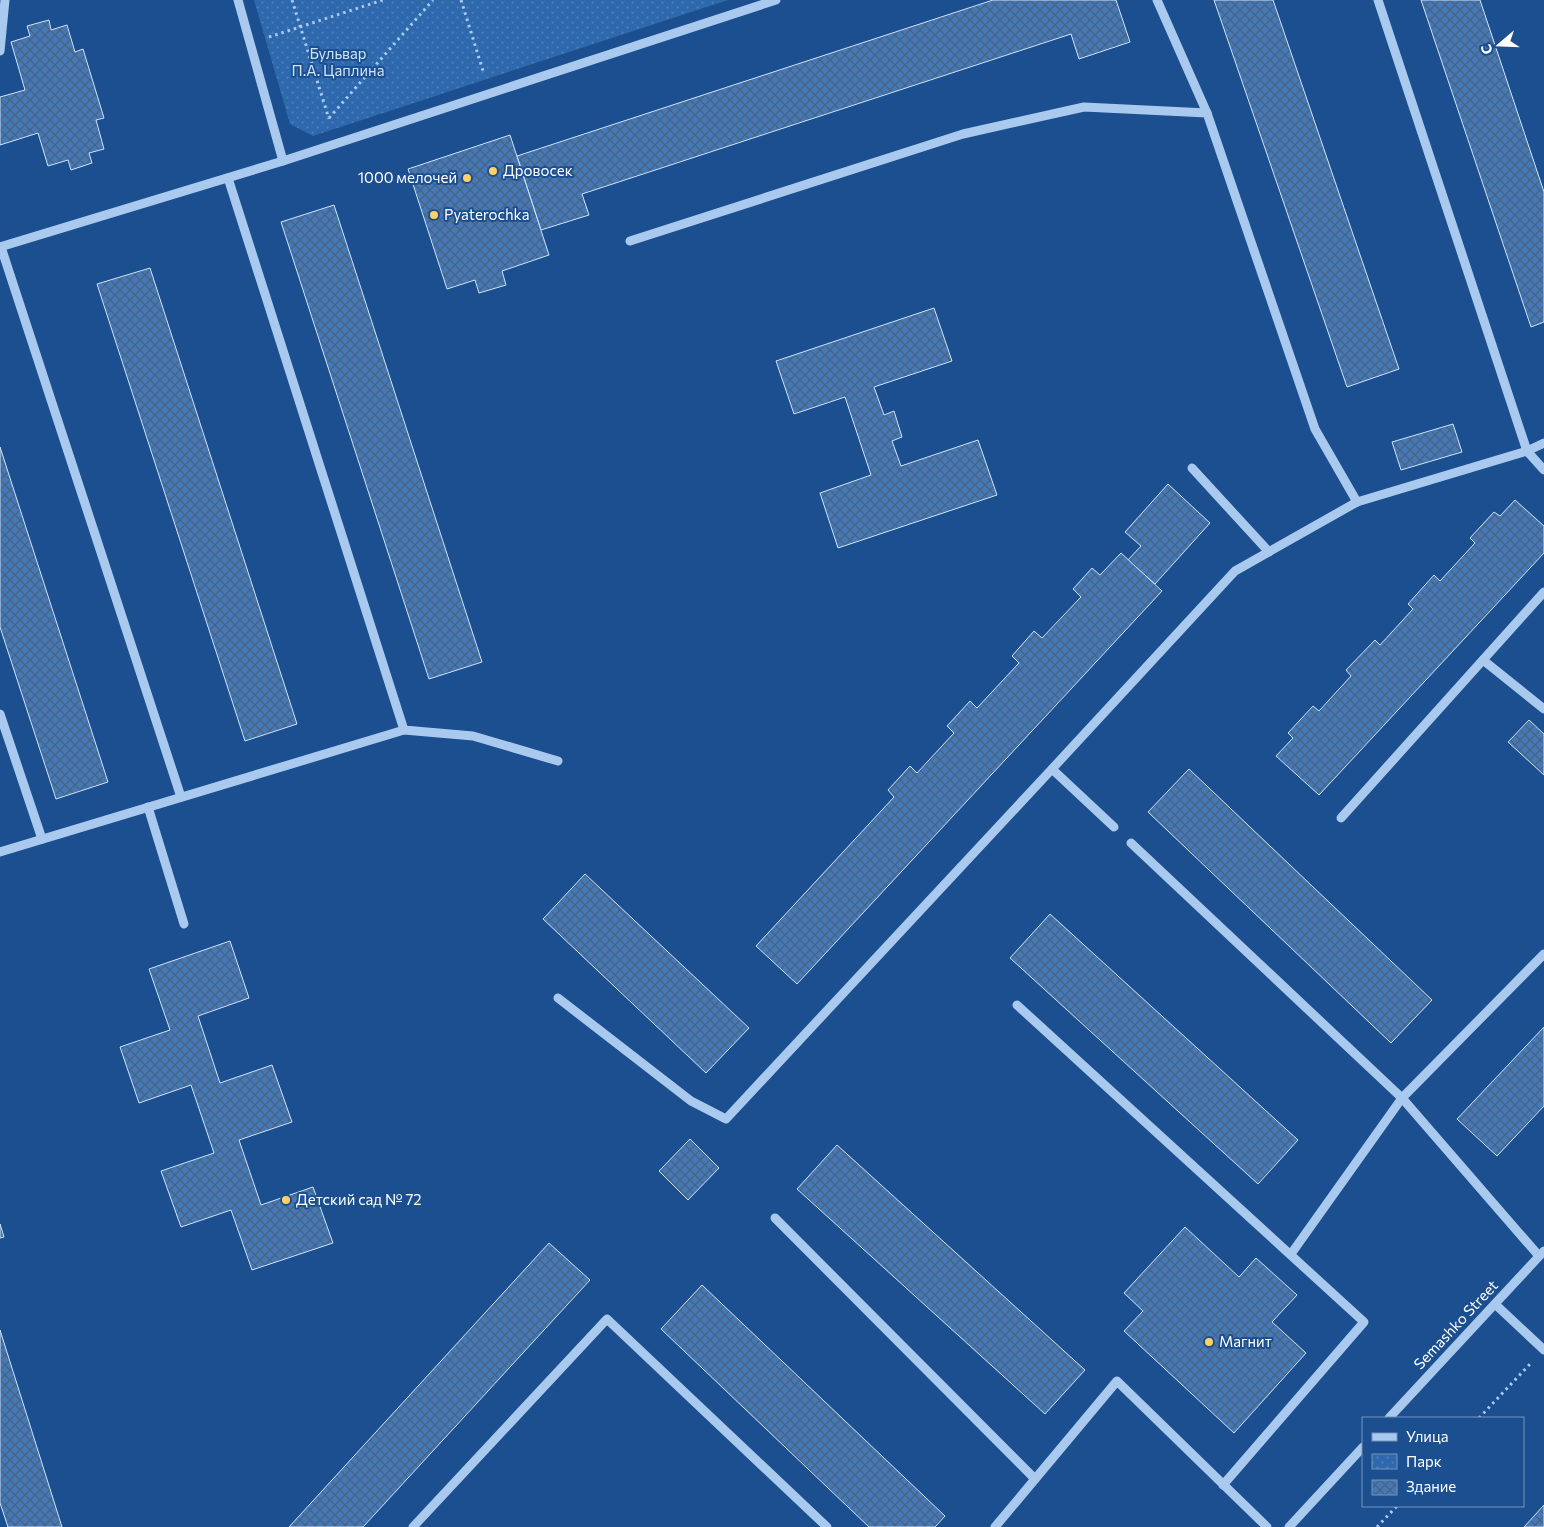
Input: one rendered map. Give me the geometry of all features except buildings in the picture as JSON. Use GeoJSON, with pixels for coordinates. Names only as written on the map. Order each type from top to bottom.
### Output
{"type":"FeatureCollection","features":[{"type":"Feature","properties":{"kind":"street"},"geometry":{"type":"LineString","coordinates":[[0,51],[5,0]]}},
{"type":"Feature","properties":{"kind":"street"},"geometry":{"type":"LineString","coordinates":[[238,0],[283,161]]}},
{"type":"Feature","properties":{"kind":"street"},"geometry":{"type":"LineString","coordinates":[[181,797],[1,247],[283,161],[776,0]]}},
{"type":"Feature","properties":{"kind":"street"},"geometry":{"type":"LineString","coordinates":[[1157,0],[1207,114],[1314,429],[1357,502]]}},
{"type":"Feature","properties":{"kind":"street"},"geometry":{"type":"LineString","coordinates":[[1378,0],[1526,451],[1544,470]]}},
{"type":"Feature","properties":{"kind":"street"},"geometry":{"type":"LineString","coordinates":[[630,241],[963,134],[1084,107],[1207,114]]}},
{"type":"Feature","properties":{"kind":"street"},"geometry":{"type":"LineString","coordinates":[[228,178],[404,730]]}},
{"type":"Feature","properties":{"kind":"street"},"geometry":{"type":"LineString","coordinates":[[558,998],[691,1101],[726,1120],[1235,571],[1357,502],[1526,451],[1544,443]]}},
{"type":"Feature","properties":{"kind":"street"},"geometry":{"type":"LineString","coordinates":[[1192,468],[1269,552]]}},
{"type":"Feature","properties":{"kind":"street"},"geometry":{"type":"LineString","coordinates":[[1341,818],[1544,592]]}},
{"type":"Feature","properties":{"kind":"street"},"geometry":{"type":"LineString","coordinates":[[1483,660],[1544,709]]}},
{"type":"Feature","properties":{"kind":"street"},"geometry":{"type":"LineString","coordinates":[[0,714],[42,839]]}},
{"type":"Feature","properties":{"kind":"street"},"geometry":{"type":"LineString","coordinates":[[0,852],[404,730],[473,736],[558,760]]}},
{"type":"Feature","properties":{"kind":"street"},"geometry":{"type":"LineString","coordinates":[[1052,769],[1114,827]]}},
{"type":"Feature","properties":{"kind":"street"},"geometry":{"type":"LineString","coordinates":[[148,807],[184,924]]}},
{"type":"Feature","properties":{"kind":"street"},"geometry":{"type":"LineString","coordinates":[[1131,843],[1402,1098],[1542,1253]]}},
{"type":"Feature","properties":{"kind":"street"},"geometry":{"type":"LineString","coordinates":[[1291,1254],[1402,1098],[1544,954]]}},
{"type":"Feature","properties":{"kind":"street"},"geometry":{"type":"LineString","coordinates":[[1018,1005],[1364,1322],[1223,1484]]}},
{"type":"Feature","properties":{"kind":"street"},"geometry":{"type":"LineString","coordinates":[[775,1218],[1035,1479]]}},
{"type":"Feature","properties":{"kind":"street","name":"Semashko Street"},"geometry":{"type":"LineString","coordinates":[[1390,1417],[1542,1253]]}},
{"type":"Feature","properties":{"kind":"street"},"geometry":{"type":"LineString","coordinates":[[1495,1304],[1544,1350]]}},
{"type":"Feature","properties":{"kind":"street"},"geometry":{"type":"LineString","coordinates":[[413,1527],[606,1319],[828,1527]]}},
{"type":"Feature","properties":{"kind":"street"},"geometry":{"type":"LineString","coordinates":[[995,1527],[1117,1381],[1267,1527]]}},
{"type":"Feature","properties":{"kind":"street"},"geometry":{"type":"LineString","coordinates":[[1289,1527],[1362,1448]]}},
{"type":"Feature","properties":{"kind":"path"},"geometry":{"type":"LineString","coordinates":[[292,0],[337,143]]}},
{"type":"Feature","properties":{"kind":"path"},"geometry":{"type":"LineString","coordinates":[[250,43],[383,0]]}},
{"type":"Feature","properties":{"kind":"path"},"geometry":{"type":"LineString","coordinates":[[329,118],[433,0]]}},
{"type":"Feature","properties":{"kind":"path"},"geometry":{"type":"LineString","coordinates":[[461,0],[490,94]]}},
{"type":"Feature","properties":{"kind":"path"},"geometry":{"type":"LineString","coordinates":[[1480,1417],[1544,1350]]}},
{"type":"Feature","properties":{"kind":"path"},"geometry":{"type":"LineString","coordinates":[[1377,1527],[1396,1507]]}},
{"type":"Feature","properties":{"kind":"green space","name":"Бульвар П.А. Цаплина"},"geometry":{"type":"Polygon","coordinates":[[[254,0],[728,0],[313,136],[290,124],[254,0]]]}},
{"type":"Feature","properties":{"kind":"place","name":"Дровосек"},"geometry":{"type":"Point","coordinates":[493,171]}},
{"type":"Feature","properties":{"kind":"place","name":"1000 мелочей"},"geometry":{"type":"Point","coordinates":[467,178]}},
{"type":"Feature","properties":{"kind":"place","name":"Pyaterochka"},"geometry":{"type":"Point","coordinates":[434,215]}},
{"type":"Feature","properties":{"kind":"place","name":"Детский сад № 72"},"geometry":{"type":"Point","coordinates":[286,1200]}},
{"type":"Feature","properties":{"kind":"place","name":"Магнит"},"geometry":{"type":"Point","coordinates":[1209,1342]}}]}
